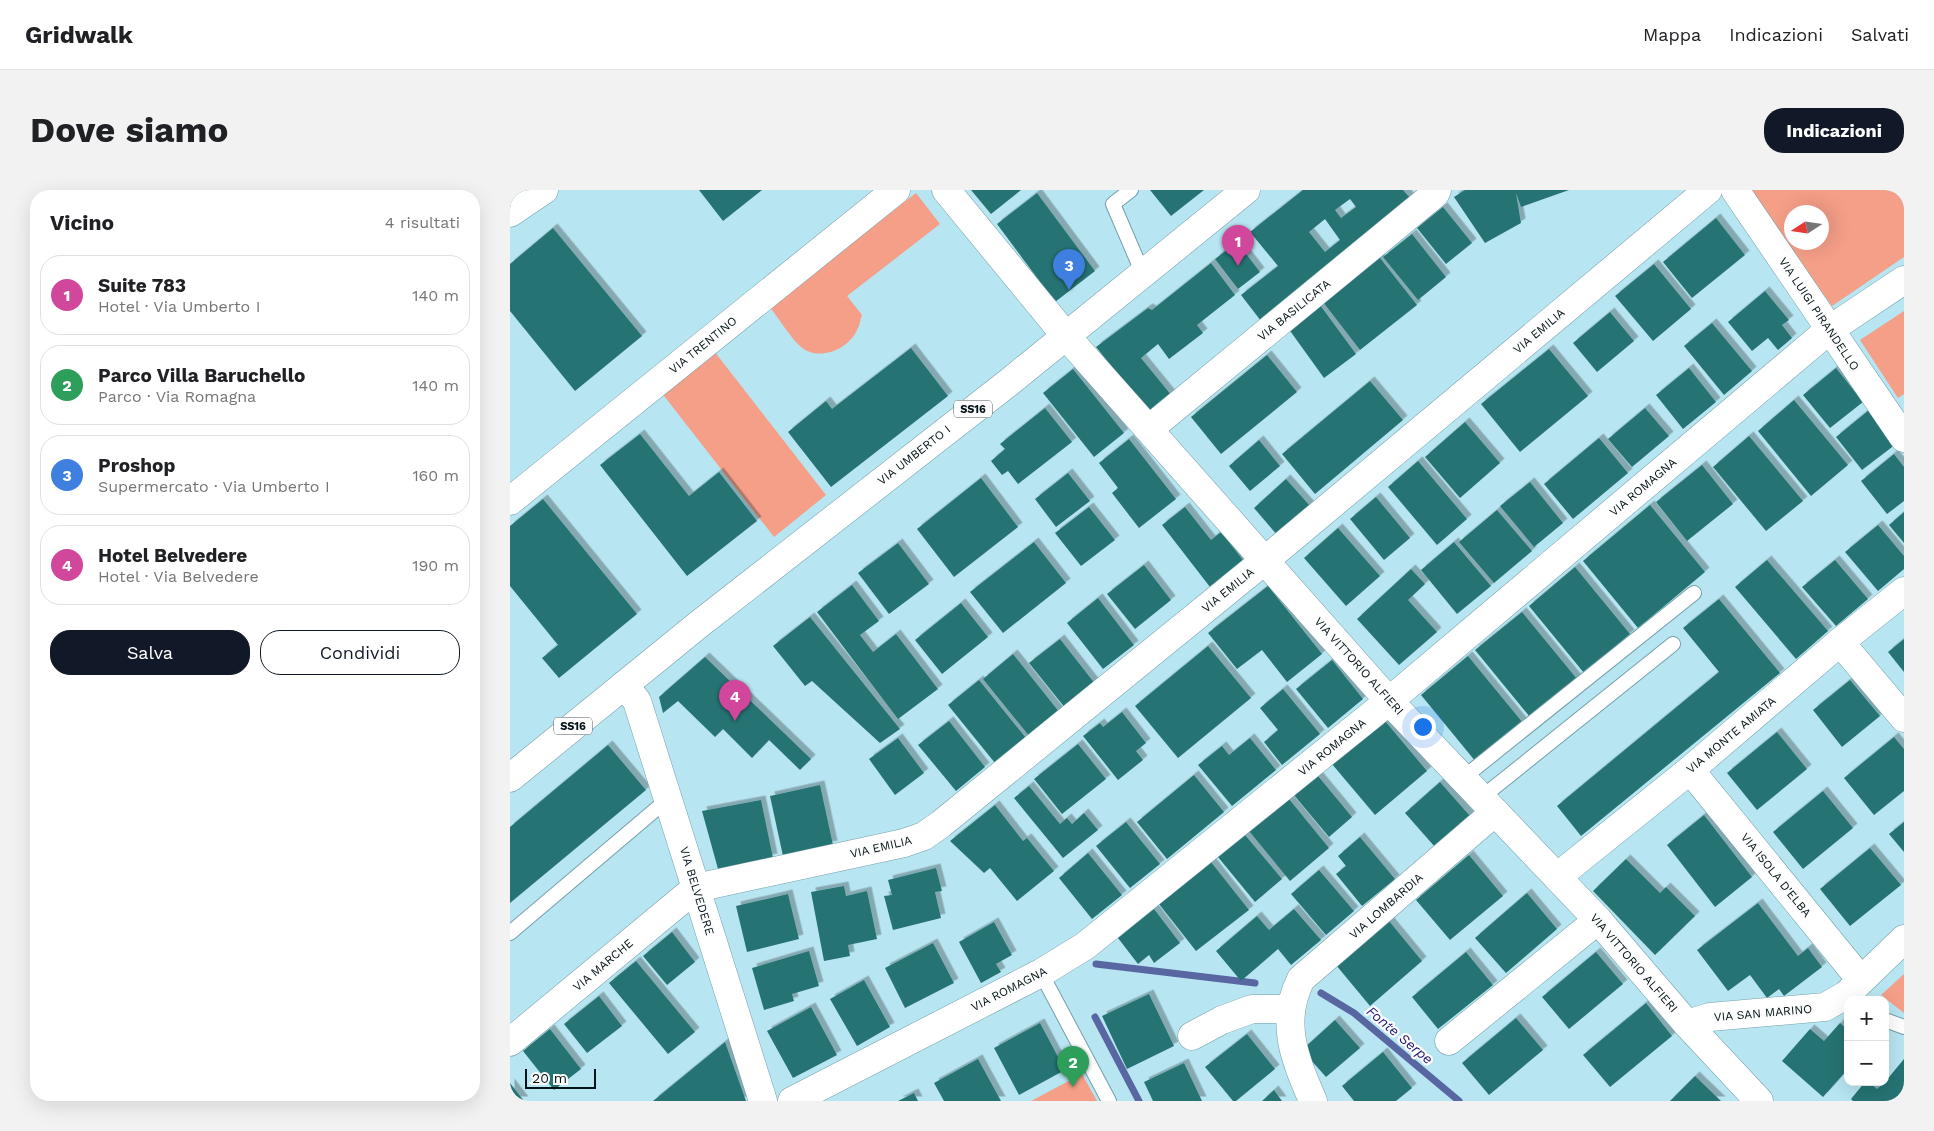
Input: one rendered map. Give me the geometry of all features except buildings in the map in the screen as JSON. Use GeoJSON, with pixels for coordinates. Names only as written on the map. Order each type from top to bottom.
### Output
{"type":"FeatureCollection","features":[{"type":"Feature","properties":{"kind":"street"},"geometry":{"type":"LineString","coordinates":[[510,213],[544,190]]}},
{"type":"Feature","properties":{"kind":"street","name":"VIA TRENTINO"},"geometry":{"type":"LineString","coordinates":[[510,501],[896,190]]}},
{"type":"Feature","properties":{"kind":"street","name":"VIA VITTORIO ALFIERI"},"geometry":{"type":"LineString","coordinates":[[946,190],[1066,336],[1389,701],[1598,920],[1687,1024],[1758,1101]]}},
{"type":"Feature","properties":{"kind":"street","name":"VIA UMBERTO I"},"geometry":{"type":"LineString","coordinates":[[624,685],[1066,336],[1246,190]]}},
{"type":"Feature","properties":{"kind":"street","name":"VIA BASILICATA"},"geometry":{"type":"LineString","coordinates":[[1149,429],[1437,190]]}},
{"type":"Feature","properties":{"kind":"street","name":"VIA EMILIA"},"geometry":{"type":"LineString","coordinates":[[696,888],[904,843],[924,836],[1264,560],[1708,190]]}},
{"type":"Feature","properties":{"kind":"street","name":"VIA LUIGI PIRANDELLO"},"geometry":{"type":"LineString","coordinates":[[1735,190],[1904,438]]}},
{"type":"Feature","properties":{"kind":"street","name":"VIA ROMAGNA"},"geometry":{"type":"LineString","coordinates":[[792,1101],[1041,973],[1085,946],[1389,701],[1829,330],[1904,280]]}},
{"type":"Feature","properties":{"kind":"street","name":"VIA MONTE AMIATA"},"geometry":{"type":"LineString","coordinates":[[1557,877],[1690,770],[1840,642],[1904,591]]}},
{"type":"Feature","properties":{"kind":"street"},"geometry":{"type":"LineString","coordinates":[[1840,642],[1904,718]]}},
{"type":"Feature","properties":{"kind":"street","name":"VIA BELVEDERE"},"geometry":{"type":"LineString","coordinates":[[624,685],[637,701],[763,1101]]}},
{"type":"Feature","properties":{"kind":"street","name":"SS16"},"geometry":{"type":"LineString","coordinates":[[510,778],[624,685]]}},
{"type":"Feature","properties":{"kind":"street","name":"VIA ISOLA D'ELBA"},"geometry":{"type":"LineString","coordinates":[[1690,770],[1861,980]]}},
{"type":"Feature","properties":{"kind":"street","name":"VIA LOMBARDIA"},"geometry":{"type":"LineString","coordinates":[[1313,1101],[1295,1054],[1290,1032],[1290,1009],[1293,994],[1301,979],[1480,796]]}},
{"type":"Feature","properties":{"kind":"street","name":"VIA MARCHE"},"geometry":{"type":"LineString","coordinates":[[510,1042],[696,888]]}},
{"type":"Feature","properties":{"kind":"street"},"geometry":{"type":"LineString","coordinates":[[1448,1041],[1598,920]]}},
{"type":"Feature","properties":{"kind":"street","name":"VIA SAN MARINO"},"geometry":{"type":"LineString","coordinates":[[1687,1024],[1710,1017],[1836,1008],[1846,995],[1904,939]]}},
{"type":"Feature","properties":{"kind":"street"},"geometry":{"type":"LineString","coordinates":[[1192,1036],[1222,1020],[1252,1009],[1290,1009]]}},
{"type":"Feature","properties":{"kind":"lane"},"geometry":{"type":"LineString","coordinates":[[1131,190],[1113,204],[1143,274]]}},
{"type":"Feature","properties":{"kind":"lane"},"geometry":{"type":"LineString","coordinates":[[1480,796],[1694,593]]}},
{"type":"Feature","properties":{"kind":"lane"},"geometry":{"type":"LineString","coordinates":[[1480,796],[1673,644]]}},
{"type":"Feature","properties":{"kind":"lane"},"geometry":{"type":"LineString","coordinates":[[510,933],[668,799]]}},
{"type":"Feature","properties":{"kind":"lane"},"geometry":{"type":"LineString","coordinates":[[1041,973],[1110,1101]]}},
{"type":"Feature","properties":{"kind":"lane"},"geometry":{"type":"LineString","coordinates":[[1889,1021],[1904,1027]]}},
{"type":"Feature","properties":{"kind":"shaded area"},"geometry":{"type":"Polygon","coordinates":[[[1751,190],[1904,190],[1904,257],[1832,306],[1791,250],[1829,250],[1829,205],[1784,205],[1784,240],[1751,195],[1751,190]]]}},
{"type":"Feature","properties":{"kind":"shaded area"},"geometry":{"type":"Polygon","coordinates":[[[916,193],[940,224],[847,296],[862,315],[858,328],[847,343],[841,348],[825,353],[808,351],[801,347],[770,307],[916,193]]]}},
{"type":"Feature","properties":{"kind":"shaded area"},"geometry":{"type":"Polygon","coordinates":[[[1904,311],[1904,394],[1898,398],[1860,340],[1904,311]]]}},
{"type":"Feature","properties":{"kind":"shaded area"},"geometry":{"type":"Polygon","coordinates":[[[714,351],[826,495],[774,537],[661,392],[714,351]]]}},
{"type":"Feature","properties":{"kind":"shaded area"},"geometry":{"type":"Polygon","coordinates":[[[1904,974],[1904,1013],[1889,1001],[1889,996],[1881,995],[1904,974]]]}},
{"type":"Feature","properties":{"kind":"shaded area"},"geometry":{"type":"Polygon","coordinates":[[[1082,1074],[1097,1101],[1031,1101],[1082,1074]]]}},
{"type":"Feature","properties":{"kind":"waterway","name":"Fonte Serpe"},"geometry":{"type":"LineString","coordinates":[[1096,964],[1255,983]]}},
{"type":"Feature","properties":{"kind":"waterway","name":"Fonte Serpe"},"geometry":{"type":"LineString","coordinates":[[1321,993],[1354,1013],[1459,1101]]}},
{"type":"Feature","properties":{"kind":"waterway","name":"Fonte Serpe"},"geometry":{"type":"LineString","coordinates":[[1095,1017],[1139,1101]]}},
{"type":"Feature","properties":{"kind":"place","name":"Suite 783"},"geometry":{"type":"Point","coordinates":[1238,266]}},
{"type":"Feature","properties":{"kind":"place","name":"Proshop"},"geometry":{"type":"Point","coordinates":[1069,290]}},
{"type":"Feature","properties":{"kind":"place","name":"Hotel Belvedere"},"geometry":{"type":"Point","coordinates":[735,721]}},
{"type":"Feature","properties":{"kind":"place","name":"Parco Villa Baruchello"},"geometry":{"type":"Point","coordinates":[1073,1087]}}]}
